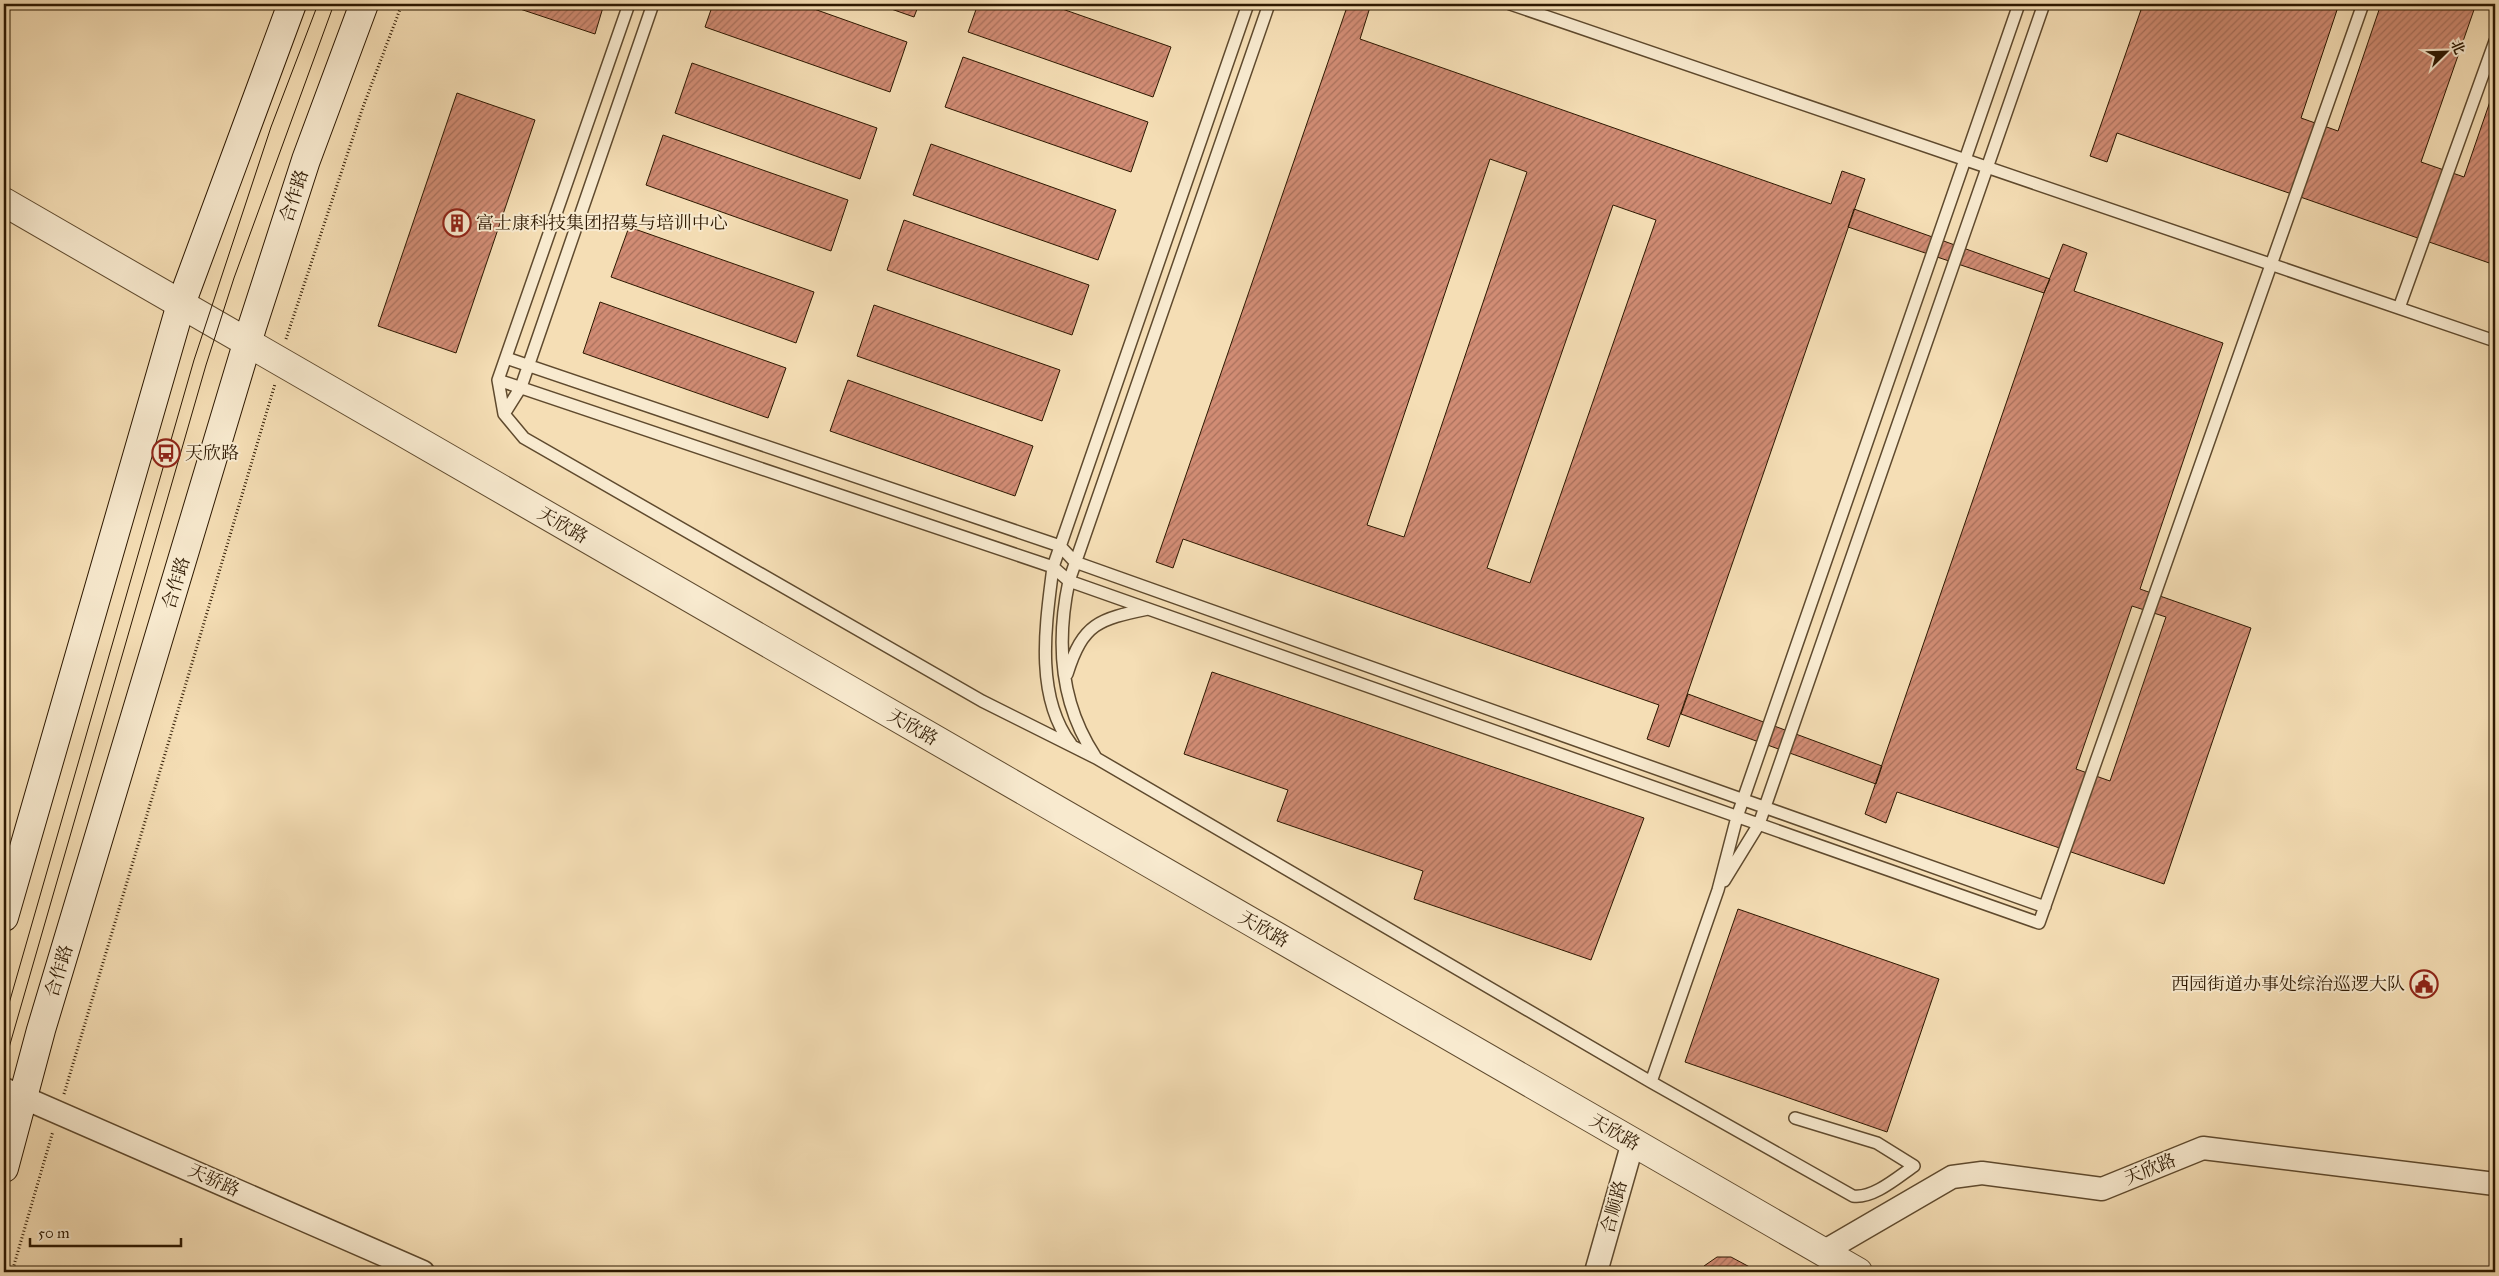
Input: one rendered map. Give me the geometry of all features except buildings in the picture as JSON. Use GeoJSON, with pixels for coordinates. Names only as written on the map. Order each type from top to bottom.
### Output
{"type":"FeatureCollection","features":[{"type":"Feature","properties":{"kind":"main road"},"geometry":{"type":"LineString","coordinates":[[4,917],[181,304],[292,4]]}},
{"type":"Feature","properties":{"kind":"main road","name":"合作路"},"geometry":{"type":"LineString","coordinates":[[4,1168],[14,1093],[41,1030],[252,327],[306,160],[364,4]]}},
{"type":"Feature","properties":{"kind":"main road","name":"天欣路"},"geometry":{"type":"LineString","coordinates":[[4,202],[1858,1272]]}},
{"type":"Feature","properties":{"kind":"street","name":"天骄路"},"geometry":{"type":"LineString","coordinates":[[14,1093],[423,1272]]}},
{"type":"Feature","properties":{"kind":"street","name":"合顺路"},"geometry":{"type":"LineString","coordinates":[[1596,1272],[1632,1142]]}},
{"type":"Feature","properties":{"kind":"street","name":"天欣路"},"geometry":{"type":"LineString","coordinates":[[1823,1252],[1952,1177],[1982,1173],[2102,1189],[2203,1148],[2495,1184]]}},
{"type":"Feature","properties":{"kind":"lane"},"geometry":{"type":"LineString","coordinates":[[629,4],[498,380],[504,414],[524,438],[982,701],[1096,758]]}},
{"type":"Feature","properties":{"kind":"lane"},"geometry":{"type":"LineString","coordinates":[[504,414],[521,387],[653,4]]}},
{"type":"Feature","properties":{"kind":"lane"},"geometry":{"type":"LineString","coordinates":[[1248,4],[1053,567],[1046,634],[1047,673],[1053,707],[1060,729],[1071,744],[1651,1082],[1853,1196],[1860,1198],[1914,1166],[1877,1144],[1795,1118]]}},
{"type":"Feature","properties":{"kind":"lane"},"geometry":{"type":"LineString","coordinates":[[1096,758],[1080,734],[1065,680],[1062,650],[1064,607],[1069,581],[1269,4]]}},
{"type":"Feature","properties":{"kind":"lane"},"geometry":{"type":"LineString","coordinates":[[1510,4],[2495,341]]}},
{"type":"Feature","properties":{"kind":"lane"},"geometry":{"type":"LineString","coordinates":[[1651,1082],[1718,890],[1737,817],[2019,4]]}},
{"type":"Feature","properties":{"kind":"lane"},"geometry":{"type":"LineString","coordinates":[[1718,890],[1759,824],[1765,808],[2044,4]]}},
{"type":"Feature","properties":{"kind":"lane"},"geometry":{"type":"LineString","coordinates":[[498,380],[1053,567],[1069,581],[2039,923],[2363,4]]}},
{"type":"Feature","properties":{"kind":"lane"},"geometry":{"type":"LineString","coordinates":[[2399,308],[2495,41]]}},
{"type":"Feature","properties":{"kind":"lane"},"geometry":{"type":"LineString","coordinates":[[506,358],[1060,546],[1075,562],[2045,907]]}},
{"type":"Feature","properties":{"kind":"lane"},"geometry":{"type":"LineString","coordinates":[[1065,680],[1073,655],[1084,635],[1100,622],[1149,609]]}},
{"type":"Feature","properties":{"kind":"path"},"geometry":{"type":"LineString","coordinates":[[12,1272],[281,362],[284,346],[311,259],[363,107],[402,4]]}},
{"type":"Feature","properties":{"kind":"tram line"},"geometry":{"type":"LineString","coordinates":[[4,1021],[194,360],[271,127],[318,4]]}},
{"type":"Feature","properties":{"kind":"tram line"},"geometry":{"type":"LineString","coordinates":[[4,1065],[206,365],[234,278],[334,4]]}},
{"type":"Feature","properties":{"kind":"place","name":"富士康科技集团招募与培训中心"},"geometry":{"type":"Point","coordinates":[457,223]}},
{"type":"Feature","properties":{"kind":"place","name":"天欣路"},"geometry":{"type":"Point","coordinates":[166,453]}},
{"type":"Feature","properties":{"kind":"place","name":"西园街道办事处综治巡逻大队"},"geometry":{"type":"Point","coordinates":[2424,984]}}]}
